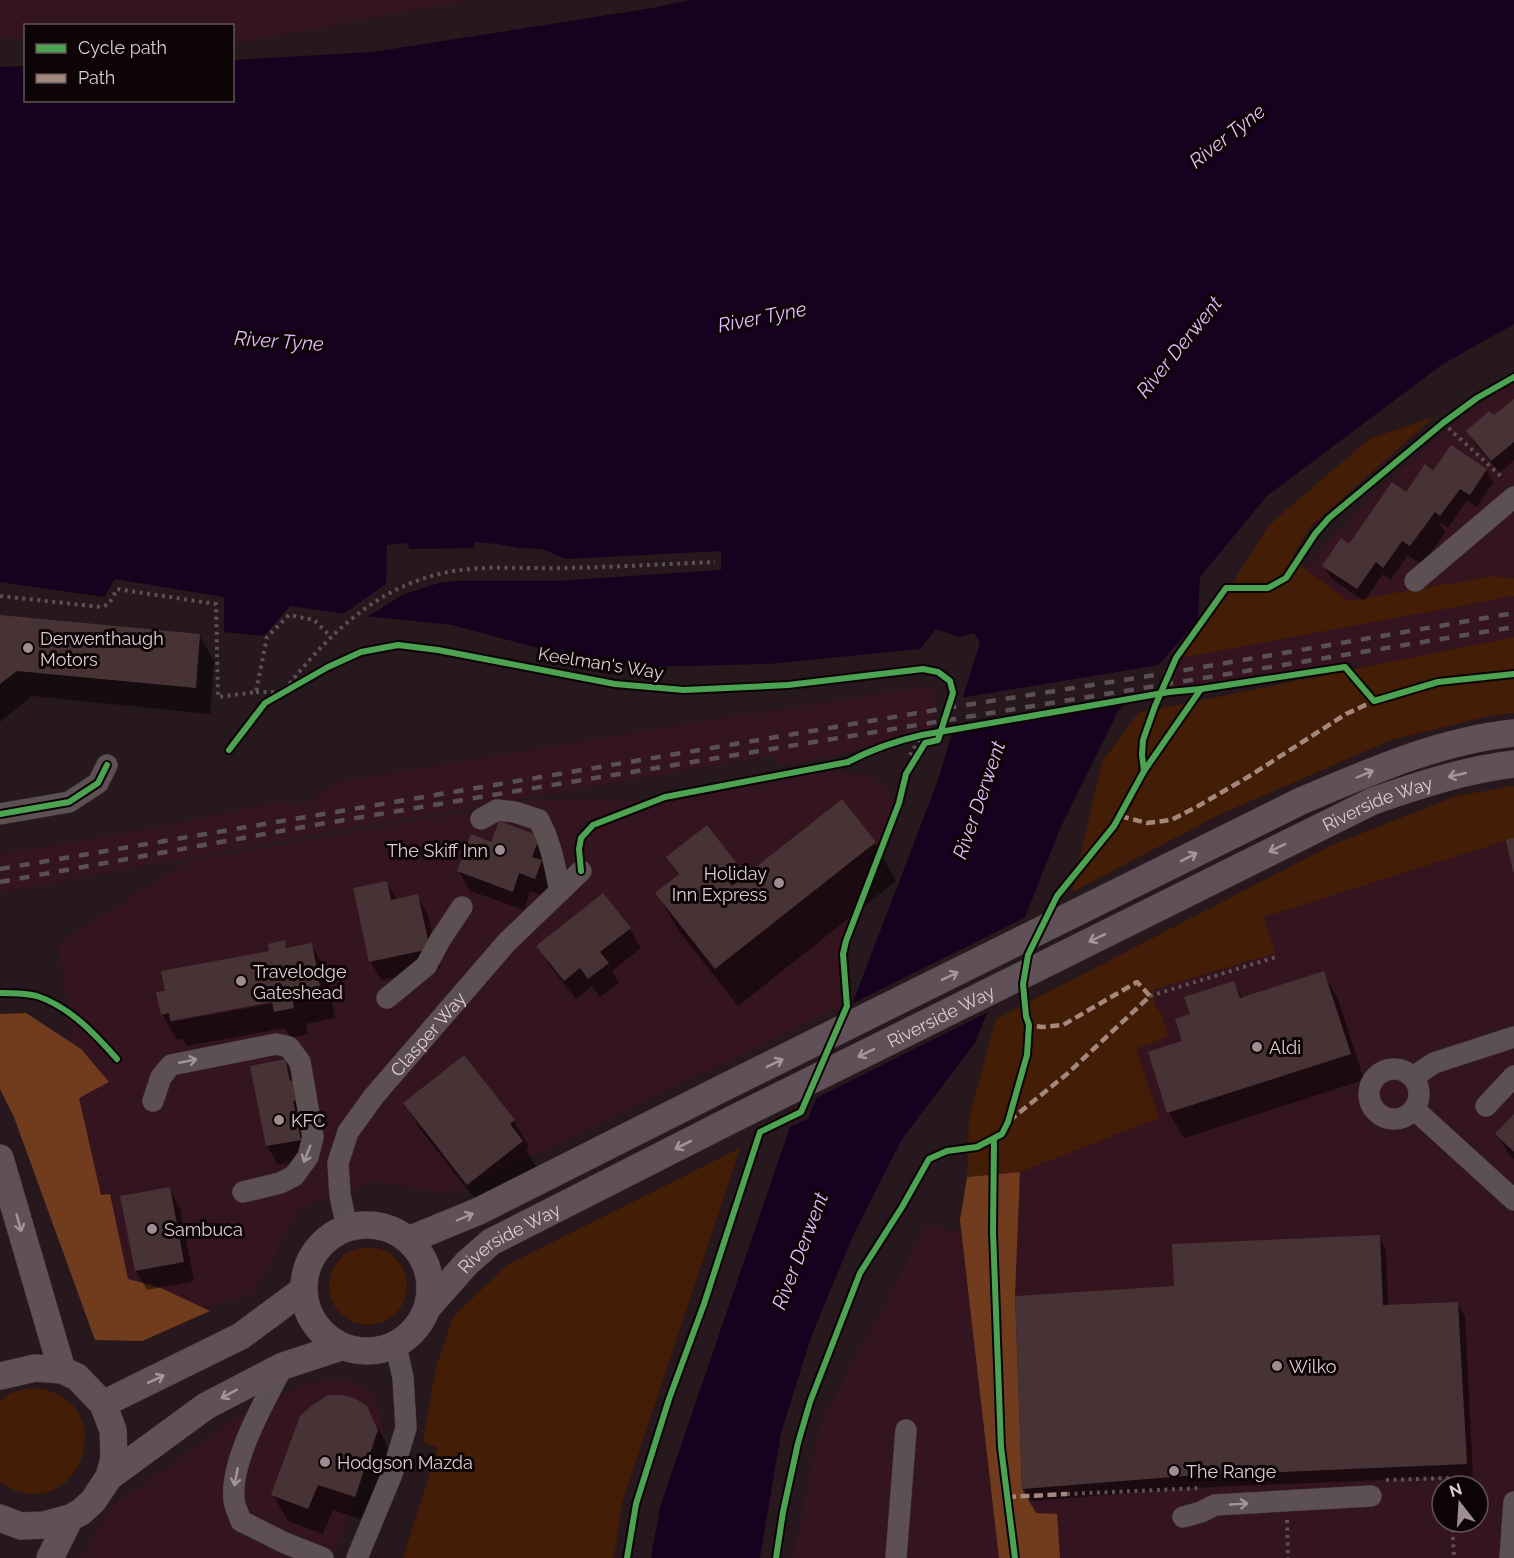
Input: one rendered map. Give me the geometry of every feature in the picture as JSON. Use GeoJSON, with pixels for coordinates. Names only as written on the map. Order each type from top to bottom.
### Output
{"type":"FeatureCollection","features":[{"type":"Feature","properties":{"kind":"main road","name":"Riverside Way"},"geometry":{"type":"LineString","coordinates":[[411,1239],[479,1211],[1301,801],[1380,767],[1421,753],[1463,741],[1514,733]]}},
{"type":"Feature","properties":{"kind":"main road","name":"Riverside Way"},"geometry":{"type":"LineString","coordinates":[[428,1307],[467,1263],[491,1242],[735,1118],[1373,801],[1455,774],[1514,764]]}},
{"type":"Feature","properties":{"kind":"main road"},"geometry":{"type":"LineString","coordinates":[[2,1163],[62,1370]]}},
{"type":"Feature","properties":{"kind":"main road"},"geometry":{"type":"LineString","coordinates":[[366,1224],[381,1225],[411,1239],[424,1258],[431,1282],[428,1307],[417,1327],[396,1346],[363,1351],[341,1347],[322,1332],[307,1312],[303,1290],[307,1267],[320,1246],[333,1235],[347,1228],[366,1224]]}},
{"type":"Feature","properties":{"kind":"main road"},"geometry":{"type":"LineString","coordinates":[[103,1404],[241,1336],[303,1290]]}},
{"type":"Feature","properties":{"kind":"main road"},"geometry":{"type":"LineString","coordinates":[[109,1477],[206,1406],[283,1366],[341,1347]]}},
{"type":"Feature","properties":{"kind":"main road"},"geometry":{"type":"LineString","coordinates":[[0,1377],[34,1368],[62,1370],[77,1377],[103,1404],[113,1430],[114,1458],[109,1477],[93,1501],[70,1518],[44,1525],[21,1526],[0,1518]]}},
{"type":"Feature","properties":{"kind":"main road"},"geometry":{"type":"LineString","coordinates":[[50,1558],[70,1518]]}},
{"type":"Feature","properties":{"kind":"street"},"geometry":{"type":"LineString","coordinates":[[1415,581],[1510,489]]}},
{"type":"Feature","properties":{"kind":"street"},"geometry":{"type":"LineString","coordinates":[[0,814],[69,802],[98,783],[107,765]]}},
{"type":"Feature","properties":{"kind":"street"},"geometry":{"type":"LineString","coordinates":[[481,819],[497,810],[515,812],[539,820],[554,855],[560,891]]}},
{"type":"Feature","properties":{"kind":"street","name":"Clasper Way"},"geometry":{"type":"LineString","coordinates":[[347,1228],[340,1195],[338,1163],[348,1132],[374,1096],[507,942],[581,871]]}},
{"type":"Feature","properties":{"kind":"street"},"geometry":{"type":"LineString","coordinates":[[387,998],[426,966],[462,907]]}},
{"type":"Feature","properties":{"kind":"street"},"geometry":{"type":"LineString","coordinates":[[1413,1077],[1434,1063],[1514,1037]]}},
{"type":"Feature","properties":{"kind":"street"},"geometry":{"type":"LineString","coordinates":[[153,1101],[161,1077],[171,1065],[276,1044],[289,1047],[300,1062],[313,1137],[308,1157],[294,1176],[280,1183],[243,1192]]}},
{"type":"Feature","properties":{"kind":"street"},"geometry":{"type":"LineString","coordinates":[[1384,1070],[1402,1070],[1413,1077],[1418,1089],[1418,1100],[1414,1109],[1403,1117],[1393,1119],[1384,1117],[1371,1105],[1368,1091],[1370,1084],[1384,1070]]}},
{"type":"Feature","properties":{"kind":"street"},"geometry":{"type":"LineString","coordinates":[[1486,1106],[1514,1076]]}},
{"type":"Feature","properties":{"kind":"street"},"geometry":{"type":"LineString","coordinates":[[1414,1109],[1514,1200]]}},
{"type":"Feature","properties":{"kind":"street"},"geometry":{"type":"LineString","coordinates":[[357,1558],[392,1474],[406,1428],[403,1378],[396,1346]]}},
{"type":"Feature","properties":{"kind":"street"},"geometry":{"type":"LineString","coordinates":[[283,1366],[253,1425],[234,1478],[234,1501],[242,1521],[285,1543],[323,1558]]}},
{"type":"Feature","properties":{"kind":"street"},"geometry":{"type":"LineString","coordinates":[[896,1558],[906,1430]]}},
{"type":"Feature","properties":{"kind":"street"},"geometry":{"type":"LineString","coordinates":[[1183,1517],[1215,1505],[1371,1496]]}},
{"type":"Feature","properties":{"kind":"street"},"geometry":{"type":"LineString","coordinates":[[1509,1558],[1514,1502]]}},
{"type":"Feature","properties":{"kind":"path"},"geometry":{"type":"LineString","coordinates":[[1434,430],[1451,417]]}},
{"type":"Feature","properties":{"kind":"path"},"geometry":{"type":"LineString","coordinates":[[1443,423],[1510,489]]}},
{"type":"Feature","properties":{"kind":"path"},"geometry":{"type":"LineString","coordinates":[[283,692],[304,665],[355,615],[389,592],[433,574],[471,568],[565,568],[716,562]]}},
{"type":"Feature","properties":{"kind":"path"},"geometry":{"type":"LineString","coordinates":[[0,596],[101,607],[109,604],[117,589],[216,604],[218,696],[283,692]]}},
{"type":"Feature","properties":{"kind":"path"},"geometry":{"type":"LineString","coordinates":[[256,692],[267,638],[289,615],[314,620],[331,637]]}},
{"type":"Feature","properties":{"kind":"path"},"geometry":{"type":"LineString","coordinates":[[274,698],[301,682]]}},
{"type":"Feature","properties":{"kind":"path"},"geometry":{"type":"LineString","coordinates":[[912,737],[930,733]]}},
{"type":"Feature","properties":{"kind":"path"},"geometry":{"type":"LineString","coordinates":[[910,755],[922,735]]}},
{"type":"Feature","properties":{"kind":"path"},"geometry":{"type":"LineString","coordinates":[[913,763],[925,743]]}},
{"type":"Feature","properties":{"kind":"path"},"geometry":{"type":"LineString","coordinates":[[1150,996],[1276,957]]}},
{"type":"Feature","properties":{"kind":"path"},"geometry":{"type":"LineString","coordinates":[[1067,1494],[1068,1504]]}},
{"type":"Feature","properties":{"kind":"path"},"geometry":{"type":"LineString","coordinates":[[1453,1534],[1454,1558]]}},
{"type":"Feature","properties":{"kind":"shaded area"},"geometry":{"type":"Polygon","coordinates":[[[0,0],[470,0],[234,44],[234,24],[24,24],[24,39],[0,38],[0,0]]]}},
{"type":"Feature","properties":{"kind":"shaded area"},"geometry":{"type":"Polygon","coordinates":[[[1514,381],[1514,666],[1381,689],[1354,661],[1168,689],[1178,661],[1251,622],[1347,602],[1305,569],[1377,491],[1458,419],[1514,381]]]}},
{"type":"Feature","properties":{"kind":"shaded area"},"geometry":{"type":"Polygon","coordinates":[[[1434,417],[1310,527],[1293,556],[1305,569],[1348,601],[1494,576],[1514,579],[1514,596],[1180,658],[1227,592],[1269,525],[1369,439],[1434,417]]]}},
{"type":"Feature","properties":{"kind":"shaded area"},"geometry":{"type":"Polygon","coordinates":[[[1514,637],[1514,713],[1489,716],[1391,740],[1221,814],[1072,892],[1102,762],[1138,713],[1514,637]]]}},
{"type":"Feature","properties":{"kind":"shaded area"},"geometry":{"type":"Polygon","coordinates":[[[934,685],[937,702],[930,730],[903,734],[839,756],[777,765],[775,755],[317,834],[0,893],[0,855],[183,822],[284,800],[292,805],[311,801],[337,782],[934,685]]]}},
{"type":"Feature","properties":{"kind":"shaded area"},"geometry":{"type":"Polygon","coordinates":[[[820,772],[870,775],[886,786],[895,804],[839,952],[840,1007],[452,1194],[376,1182],[301,1206],[253,1295],[114,1331],[58,944],[187,861],[532,800],[673,801],[767,779],[820,772]]]}},
{"type":"Feature","properties":{"kind":"shaded area"},"geometry":{"type":"Polygon","coordinates":[[[1514,786],[1514,838],[1264,917],[1275,953],[1154,989],[1154,1003],[1161,1014],[1169,1036],[1136,1049],[1159,1118],[1020,1172],[967,1177],[969,1118],[996,1019],[1332,845],[1456,796],[1514,786]]]}},
{"type":"Feature","properties":{"kind":"shaded area"},"geometry":{"type":"Polygon","coordinates":[[[1514,820],[1514,1558],[1033,1558],[1022,1489],[1015,1296],[1020,1172],[1037,999],[1514,820]]]}},
{"type":"Feature","properties":{"kind":"shaded area"},"geometry":{"type":"Polygon","coordinates":[[[26,1013],[81,1049],[109,1082],[79,1098],[101,1195],[110,1194],[128,1279],[161,1288],[210,1311],[142,1341],[95,1340],[14,1117],[0,1089],[0,1014],[26,1013]]]}},
{"type":"Feature","properties":{"kind":"shaded area"},"geometry":{"type":"Polygon","coordinates":[[[740,1148],[622,1503],[614,1558],[403,1558],[438,1448],[423,1442],[436,1367],[453,1317],[507,1265],[740,1148]]]}},
{"type":"Feature","properties":{"kind":"shaded area"},"geometry":{"type":"Polygon","coordinates":[[[1020,1172],[1015,1296],[1022,1489],[1036,1513],[1057,1514],[1060,1558],[999,1558],[960,1220],[967,1177],[1020,1172]]]}},
{"type":"Feature","properties":{"kind":"shaded area"},"geometry":{"type":"Polygon","coordinates":[[[928,1222],[971,1239],[1006,1558],[793,1558],[820,1425],[928,1222]]]}},
{"type":"Feature","properties":{"kind":"shaded area"},"geometry":{"type":"Polygon","coordinates":[[[368,1247],[383,1250],[396,1258],[404,1271],[407,1286],[404,1301],[396,1314],[383,1322],[368,1325],[353,1322],[340,1314],[332,1301],[329,1286],[332,1271],[340,1258],[353,1250],[368,1247]]]}},
{"type":"Feature","properties":{"kind":"shaded area"},"geometry":{"type":"Polygon","coordinates":[[[342,1378],[374,1394],[384,1429],[343,1532],[330,1558],[80,1558],[112,1507],[238,1416],[309,1383],[342,1378]]]}},
{"type":"Feature","properties":{"kind":"shaded area"},"geometry":{"type":"Polygon","coordinates":[[[25,1389],[43,1389],[66,1399],[79,1415],[85,1434],[83,1454],[74,1473],[60,1487],[40,1494],[16,1491],[0,1482],[0,1401],[8,1394],[25,1389]]]}},
{"type":"Feature","properties":{"kind":"water"},"geometry":{"type":"Polygon","coordinates":[[[690,0],[1514,0],[1514,324],[1443,364],[1267,496],[1200,577],[1198,620],[1118,711],[1060,829],[975,1043],[902,1139],[853,1236],[811,1337],[781,1433],[760,1558],[651,1558],[660,1507],[790,1127],[808,1119],[937,783],[980,642],[974,633],[959,637],[936,629],[920,649],[768,664],[646,667],[557,653],[452,625],[290,606],[264,636],[224,632],[224,597],[115,579],[104,597],[0,582],[0,67],[24,66],[24,102],[234,102],[234,60],[373,52],[690,0]]]}},
{"type":"Feature","properties":{"kind":"pier"},"geometry":{"type":"Polygon","coordinates":[[[474,542],[542,549],[566,559],[721,551],[721,570],[556,581],[439,583],[402,595],[364,619],[340,616],[386,584],[387,545],[408,543],[409,549],[474,548],[474,542]]]}},
{"type":"Feature","properties":{"kind":"pier"},"geometry":{"type":"Polygon","coordinates":[[[1164,664],[1129,703],[949,734],[960,698],[1164,664]]]}},
{"type":"Feature","properties":{"kind":"pier"},"geometry":{"type":"Polygon","coordinates":[[[1030,915],[992,1010],[812,1100],[848,1006],[1030,915]]]}},
{"type":"Feature","properties":{"kind":"building"},"geometry":{"type":"Polygon","coordinates":[[[1514,399],[1514,442],[1491,461],[1466,431],[1489,411],[1494,415],[1514,399]]]}},
{"type":"Feature","properties":{"kind":"building"},"geometry":{"type":"Polygon","coordinates":[[[1451,445],[1487,469],[1470,495],[1460,489],[1440,516],[1435,512],[1410,546],[1402,541],[1383,568],[1376,562],[1357,589],[1322,566],[1341,538],[1349,544],[1392,482],[1406,492],[1425,464],[1433,471],[1451,445]]]}},
{"type":"Feature","properties":{"kind":"building"},"geometry":{"type":"Polygon","coordinates":[[[0,615],[200,634],[196,688],[17,671],[0,684],[0,615]]]}},
{"type":"Feature","properties":{"kind":"building","name":"Holiday Inn Express"},"geometry":{"type":"Polygon","coordinates":[[[842,799],[876,842],[715,969],[655,893],[679,874],[666,857],[707,825],[738,865],[724,875],[732,886],[842,799]]]}},
{"type":"Feature","properties":{"kind":"building","name":"The Skiff Inn"},"geometry":{"type":"Polygon","coordinates":[[[499,821],[540,836],[532,857],[542,860],[535,879],[519,873],[513,892],[457,871],[471,834],[491,842],[499,821]]]}},
{"type":"Feature","properties":{"kind":"building"},"geometry":{"type":"Polygon","coordinates":[[[1514,838],[1514,872],[1513,872],[1506,840],[1514,838]]]}},
{"type":"Feature","properties":{"kind":"building"},"geometry":{"type":"Polygon","coordinates":[[[387,881],[391,900],[418,894],[430,949],[369,962],[353,888],[387,881]]]}},
{"type":"Feature","properties":{"kind":"building"},"geometry":{"type":"Polygon","coordinates":[[[603,893],[631,928],[600,952],[609,963],[588,979],[580,968],[564,981],[536,946],[603,893]]]}},
{"type":"Feature","properties":{"kind":"building","name":"Travelodge Gateshead"},"geometry":{"type":"Polygon","coordinates":[[[285,940],[286,948],[312,943],[321,992],[292,998],[294,1008],[274,1012],[272,1002],[170,1021],[169,1013],[161,1015],[156,992],[165,991],[161,971],[269,951],[268,944],[285,940]]]}},
{"type":"Feature","properties":{"kind":"building","name":"Aldi"},"geometry":{"type":"Polygon","coordinates":[[[1324,971],[1351,1054],[1167,1113],[1148,1052],[1182,1041],[1175,1019],[1190,1014],[1184,997],[1234,981],[1240,998],[1324,971]]]}},
{"type":"Feature","properties":{"kind":"building"},"geometry":{"type":"Polygon","coordinates":[[[464,1055],[515,1120],[510,1124],[523,1141],[467,1185],[403,1103],[464,1055]]]}},
{"type":"Feature","properties":{"kind":"building","name":"KFC"},"geometry":{"type":"Polygon","coordinates":[[[285,1059],[290,1081],[308,1078],[312,1097],[293,1101],[301,1140],[266,1146],[250,1066],[285,1059]]]}},
{"type":"Feature","properties":{"kind":"building"},"geometry":{"type":"Polygon","coordinates":[[[1514,1114],[1514,1152],[1495,1134],[1514,1114]]]}},
{"type":"Feature","properties":{"kind":"building","name":"Sambuca"},"geometry":{"type":"Polygon","coordinates":[[[170,1187],[184,1262],[135,1271],[120,1196],[170,1187]]]}},
{"type":"Feature","properties":{"kind":"building"},"geometry":{"type":"Polygon","coordinates":[[[1380,1235],[1383,1305],[1458,1302],[1467,1464],[1185,1476],[1022,1489],[1015,1296],[1174,1286],[1172,1244],[1380,1235]]]}},
{"type":"Feature","properties":{"kind":"building","name":"Hodgson Mazda"},"geometry":{"type":"Polygon","coordinates":[[[328,1395],[343,1395],[367,1406],[378,1430],[355,1497],[318,1485],[308,1509],[271,1495],[300,1416],[328,1395]]]}},
{"type":"Feature","properties":{"kind":"railway"},"geometry":{"type":"LineString","coordinates":[[0,869],[1514,613]]}},
{"type":"Feature","properties":{"kind":"railway"},"geometry":{"type":"LineString","coordinates":[[0,882],[528,789],[1514,627]]}},
{"type":"Feature","properties":{"kind":"marked path"},"geometry":{"type":"LineString","coordinates":[[1120,816],[1147,823],[1171,820],[1248,777],[1346,714],[1374,701]]}},
{"type":"Feature","properties":{"kind":"marked path"},"geometry":{"type":"LineString","coordinates":[[1009,1121],[1067,1074],[1150,996],[1137,982],[1063,1025],[1042,1027],[1029,1025]]}},
{"type":"Feature","properties":{"kind":"marked path"},"geometry":{"type":"LineString","coordinates":[[1007,1497],[1067,1494]]}},
{"type":"Feature","properties":{"kind":"cycle path"},"geometry":{"type":"LineString","coordinates":[[1144,771],[1143,740],[1176,658],[1226,588],[1268,588],[1286,578],[1315,534],[1329,518],[1443,423],[1477,398],[1514,377]]}},
{"type":"Feature","properties":{"kind":"cycle path","name":"Keelman's Way"},"geometry":{"type":"LineString","coordinates":[[229,750],[265,703],[328,667],[361,652],[398,645],[438,650],[615,684],[684,690],[788,685],[923,669],[938,672],[950,681],[953,693],[938,740],[925,743],[906,774],[899,803],[846,941],[843,954],[847,1006],[801,1112],[760,1132],[704,1304],[669,1399],[636,1504],[627,1558]]}},
{"type":"Feature","properties":{"kind":"cycle path"},"geometry":{"type":"LineString","coordinates":[[581,871],[579,849],[581,838],[593,825],[665,797],[848,762],[884,746],[922,735],[1169,692],[1345,667],[1374,701],[1438,682],[1514,674]]}},
{"type":"Feature","properties":{"kind":"cycle path"},"geometry":{"type":"LineString","coordinates":[[776,1558],[798,1443],[810,1402],[860,1273],[929,1159],[947,1151],[977,1147],[1002,1134],[1008,1122],[1027,1055],[1029,1025],[1023,984],[1028,955],[1057,896],[1114,826],[1144,771],[1201,689]]}},
{"type":"Feature","properties":{"kind":"cycle path"},"geometry":{"type":"LineString","coordinates":[[0,814],[69,802],[98,783],[107,765]]}},
{"type":"Feature","properties":{"kind":"cycle path"},"geometry":{"type":"LineString","coordinates":[[0,993],[33,995],[60,1007],[91,1031],[117,1059]]}},
{"type":"Feature","properties":{"kind":"cycle path"},"geometry":{"type":"LineString","coordinates":[[994,1139],[993,1232],[1001,1447],[1015,1558]]}},
{"type":"Feature","properties":{"kind":"place","name":"Derwenthaugh Motors"},"geometry":{"type":"Point","coordinates":[28,648]}},
{"type":"Feature","properties":{"kind":"place","name":"The Skiff Inn"},"geometry":{"type":"Point","coordinates":[500,850]}},
{"type":"Feature","properties":{"kind":"place","name":"Holiday Inn Express"},"geometry":{"type":"Point","coordinates":[779,883]}},
{"type":"Feature","properties":{"kind":"place","name":"Travelodge Gateshead"},"geometry":{"type":"Point","coordinates":[241,981]}},
{"type":"Feature","properties":{"kind":"place","name":"Aldi"},"geometry":{"type":"Point","coordinates":[1257,1047]}},
{"type":"Feature","properties":{"kind":"place","name":"KFC"},"geometry":{"type":"Point","coordinates":[279,1120]}},
{"type":"Feature","properties":{"kind":"place","name":"Sambuca"},"geometry":{"type":"Point","coordinates":[152,1229]}},
{"type":"Feature","properties":{"kind":"place","name":"Wilko"},"geometry":{"type":"Point","coordinates":[1277,1366]}},
{"type":"Feature","properties":{"kind":"place","name":"Hodgson Mazda"},"geometry":{"type":"Point","coordinates":[325,1462]}},
{"type":"Feature","properties":{"kind":"place","name":"The Range"},"geometry":{"type":"Point","coordinates":[1174,1471]}},
{"type":"Feature","properties":{"kind":"water label","name":"River Tyne"},"geometry":{"type":"Point","coordinates":[1227,136]}},
{"type":"Feature","properties":{"kind":"water label","name":"River Tyne"},"geometry":{"type":"Point","coordinates":[762,317]}},
{"type":"Feature","properties":{"kind":"water label","name":"River Tyne"},"geometry":{"type":"Point","coordinates":[279,341]}},
{"type":"Feature","properties":{"kind":"water label","name":"River Derwent"},"geometry":{"type":"Point","coordinates":[1179,347]}},
{"type":"Feature","properties":{"kind":"water label","name":"River Derwent"},"geometry":{"type":"Point","coordinates":[979,800]}},
{"type":"Feature","properties":{"kind":"water label","name":"River Derwent"},"geometry":{"type":"Point","coordinates":[800,1251]}}]}
